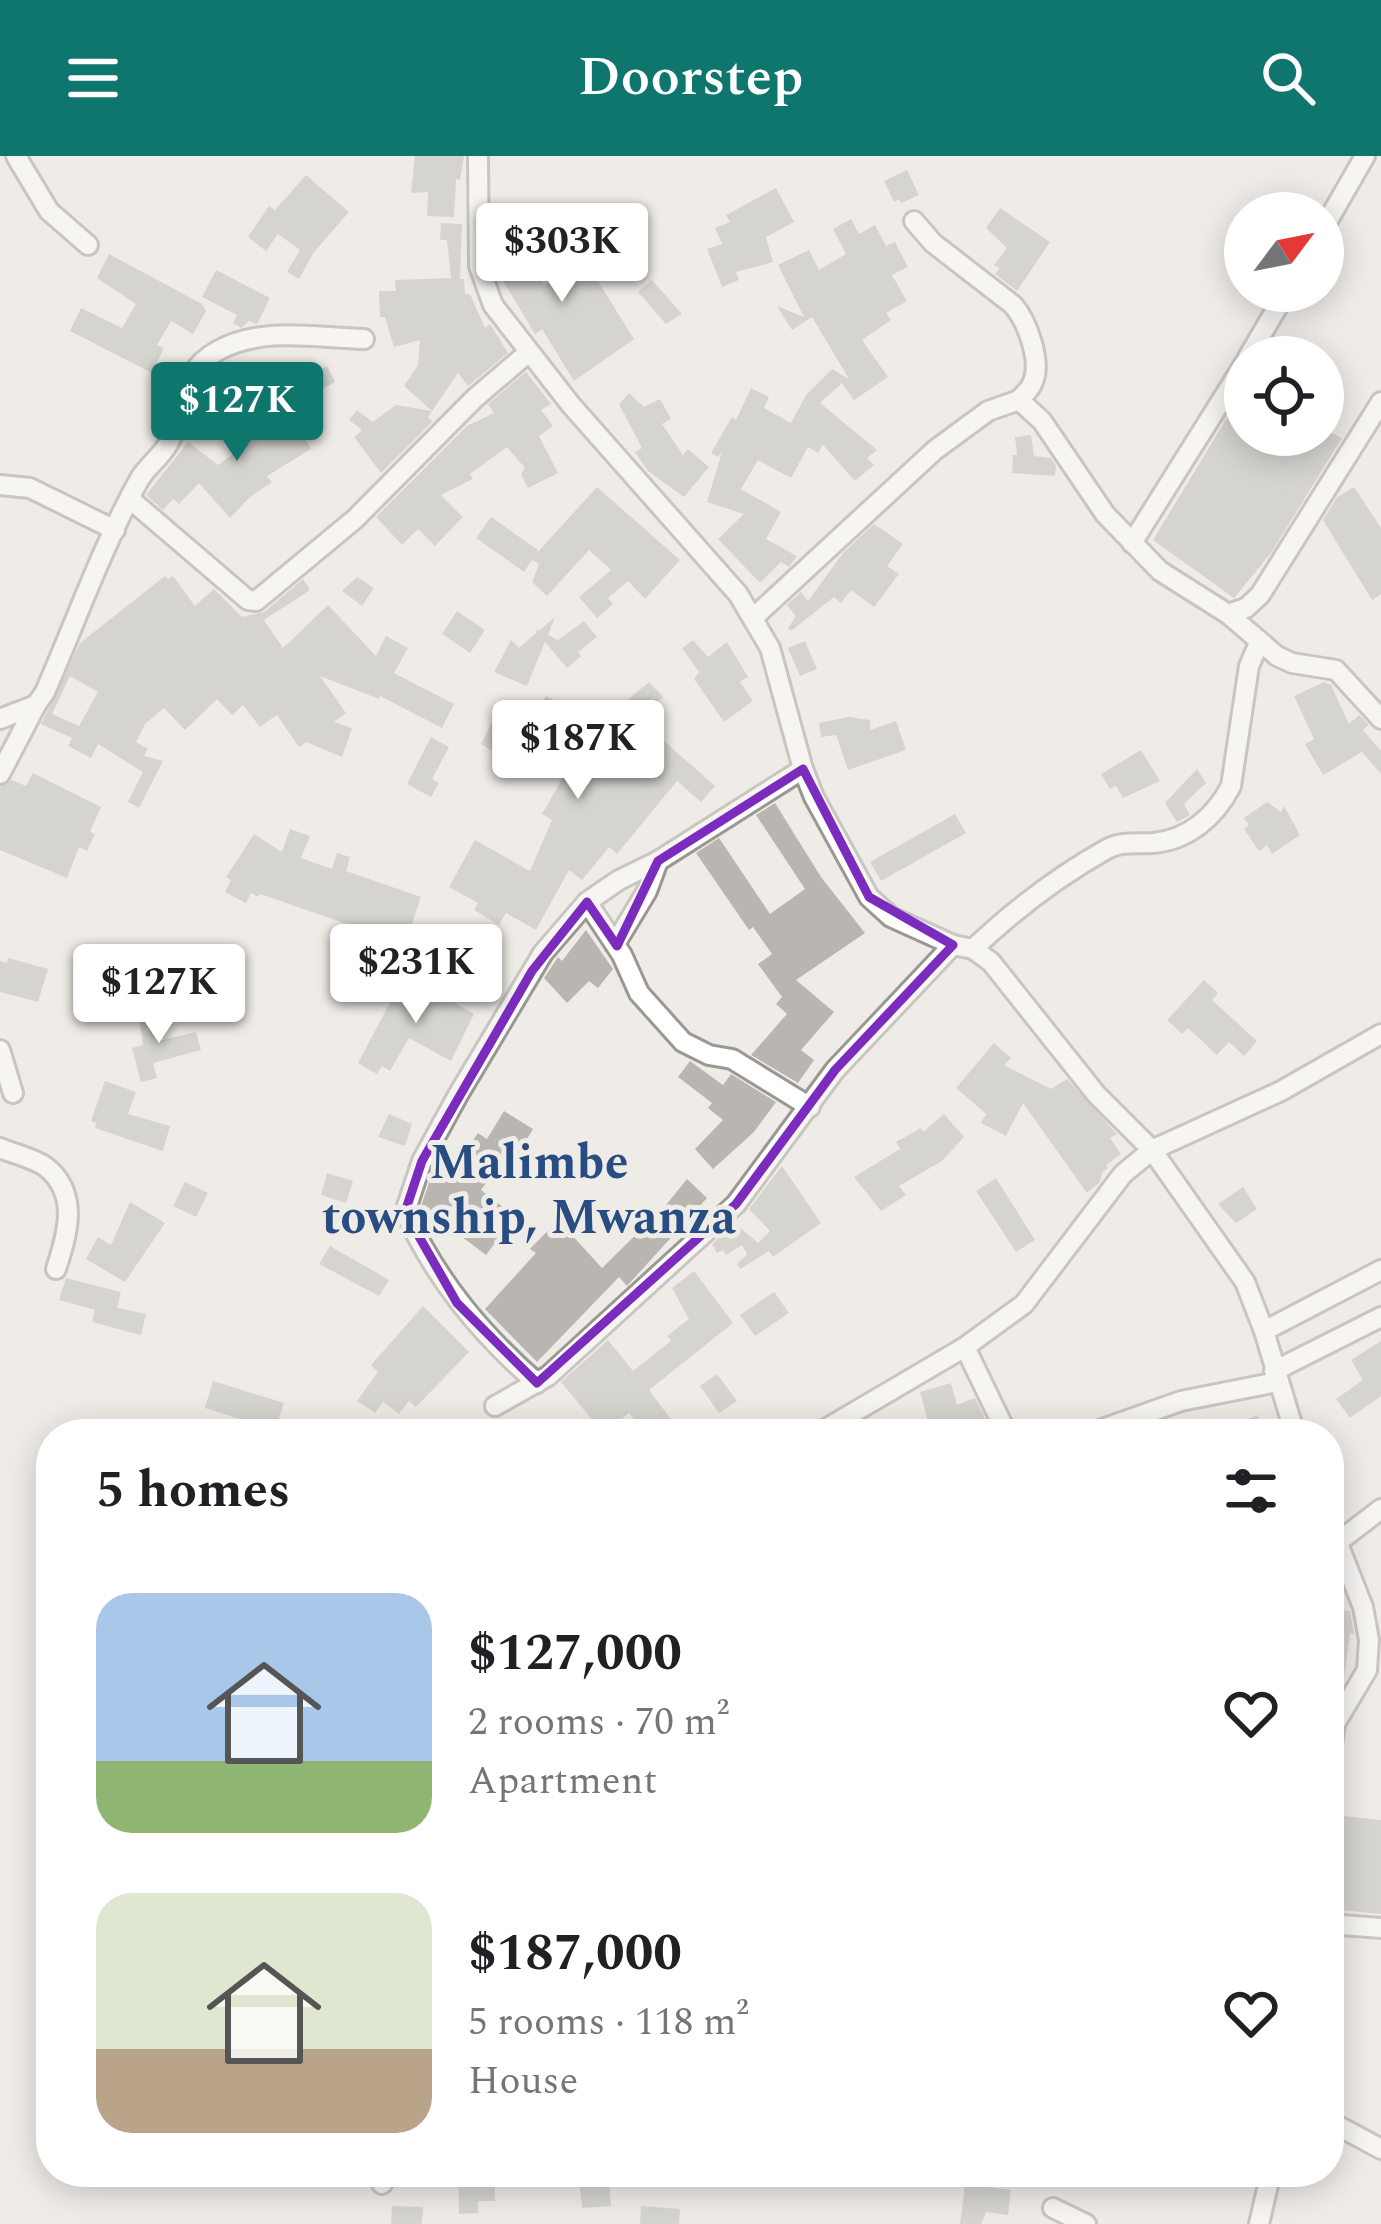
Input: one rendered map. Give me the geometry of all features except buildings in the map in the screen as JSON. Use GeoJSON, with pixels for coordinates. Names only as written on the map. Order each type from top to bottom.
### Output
{"type":"FeatureCollection","features":[{"type":"Feature","properties":{"kind":"street"},"geometry":{"type":"LineString","coordinates":[[16,156],[49,211],[88,245]]}},
{"type":"Feature","properties":{"kind":"street"},"geometry":{"type":"LineString","coordinates":[[478,156],[479,266],[484,286],[529,352],[738,594],[770,648],[802,769],[868,897],[891,917],[963,947],[1008,982],[1096,1094],[1153,1150],[1245,1282],[1290,1419]]}},
{"type":"Feature","properties":{"kind":"street"},"geometry":{"type":"LineString","coordinates":[[1344,192],[1365,156]]}},
{"type":"Feature","properties":{"kind":"street"},"geometry":{"type":"LineString","coordinates":[[753,618],[935,451],[988,411],[1019,400],[1032,385],[1036,370],[1023,317],[933,243],[914,221]]}},
{"type":"Feature","properties":{"kind":"street"},"geometry":{"type":"LineString","coordinates":[[0,774],[147,467],[165,450],[185,387],[206,358],[250,338],[276,333],[364,339]]}},
{"type":"Feature","properties":{"kind":"street"},"geometry":{"type":"LineString","coordinates":[[131,500],[248,600],[256,601],[355,519],[475,398],[529,352]]}},
{"type":"Feature","properties":{"kind":"street"},"geometry":{"type":"LineString","coordinates":[[1132,543],[1224,397]]}},
{"type":"Feature","properties":{"kind":"street"},"geometry":{"type":"LineString","coordinates":[[1019,400],[1042,421],[1105,514],[1160,571],[1228,614],[1258,643],[1292,664],[1336,670],[1381,719]]}},
{"type":"Feature","properties":{"kind":"street"},"geometry":{"type":"LineString","coordinates":[[1228,614],[1246,608],[1260,595],[1381,402]]}},
{"type":"Feature","properties":{"kind":"street"},"geometry":{"type":"LineString","coordinates":[[0,484],[30,488],[115,530]]}},
{"type":"Feature","properties":{"kind":"street"},"geometry":{"type":"LineString","coordinates":[[495,1406],[537,1383],[736,1204],[835,1070],[963,947],[1105,850],[1125,843],[1179,839],[1203,823],[1231,786],[1249,666],[1258,643]]}},
{"type":"Feature","properties":{"kind":"street"},"geometry":{"type":"LineString","coordinates":[[0,719],[36,705]]}},
{"type":"Feature","properties":{"kind":"street"},"geometry":{"type":"LineString","coordinates":[[537,1383],[457,1303],[422,1248],[405,1212],[422,1161],[543,953],[586,902],[802,769]]}},
{"type":"Feature","properties":{"kind":"street"},"geometry":{"type":"LineString","coordinates":[[615,944],[647,891],[658,861]]}},
{"type":"Feature","properties":{"kind":"street"},"geometry":{"type":"LineString","coordinates":[[586,902],[615,944],[639,993],[683,1042],[709,1055],[732,1059],[810,1107]]}},
{"type":"Feature","properties":{"kind":"street"},"geometry":{"type":"LineString","coordinates":[[843,1419],[965,1347],[1024,1304],[1123,1174],[1153,1150],[1281,1091],[1381,1034]]}},
{"type":"Feature","properties":{"kind":"street"},"geometry":{"type":"LineString","coordinates":[[0,1050],[13,1093]]}},
{"type":"Feature","properties":{"kind":"street"},"geometry":{"type":"LineString","coordinates":[[0,1148],[46,1167],[62,1186],[69,1207],[68,1234],[56,1269]]}},
{"type":"Feature","properties":{"kind":"street"},"geometry":{"type":"LineString","coordinates":[[1264,1330],[1381,1270]]}},
{"type":"Feature","properties":{"kind":"street"},"geometry":{"type":"LineString","coordinates":[[1130,1419],[1276,1377],[1381,1317]]}},
{"type":"Feature","properties":{"kind":"street"},"geometry":{"type":"LineString","coordinates":[[965,1347],[1000,1419]]}},
{"type":"Feature","properties":{"kind":"street"},"geometry":{"type":"LineString","coordinates":[[1344,1537],[1381,1509]]}},
{"type":"Feature","properties":{"kind":"street"},"geometry":{"type":"LineString","coordinates":[[1344,1558],[1363,1607],[1374,1671],[1344,1712]]}},
{"type":"Feature","properties":{"kind":"street"},"geometry":{"type":"LineString","coordinates":[[1344,1925],[1381,1928]]}},
{"type":"Feature","properties":{"kind":"street"},"geometry":{"type":"LineString","coordinates":[[1344,2129],[1381,2149]]}},
{"type":"Feature","properties":{"kind":"street"},"geometry":{"type":"LineString","coordinates":[[1259,2224],[1267,2187]]}},
{"type":"Feature","properties":{"kind":"street"},"geometry":{"type":"LineString","coordinates":[[1053,2208],[1086,2224]]}},
{"type":"Feature","properties":{"kind":"highlighted area"},"geometry":{"type":"Polygon","coordinates":[[[803,769],[869,897],[953,945],[835,1070],[736,1204],[537,1383],[457,1303],[405,1212],[422,1161],[532,971],[587,902],[617,946],[658,861],[803,769]]]}},
{"type":"Feature","properties":{"kind":"district","name":"Malimbe township, Mwanza"},"geometry":{"type":"Point","coordinates":[529,1188]}}]}
